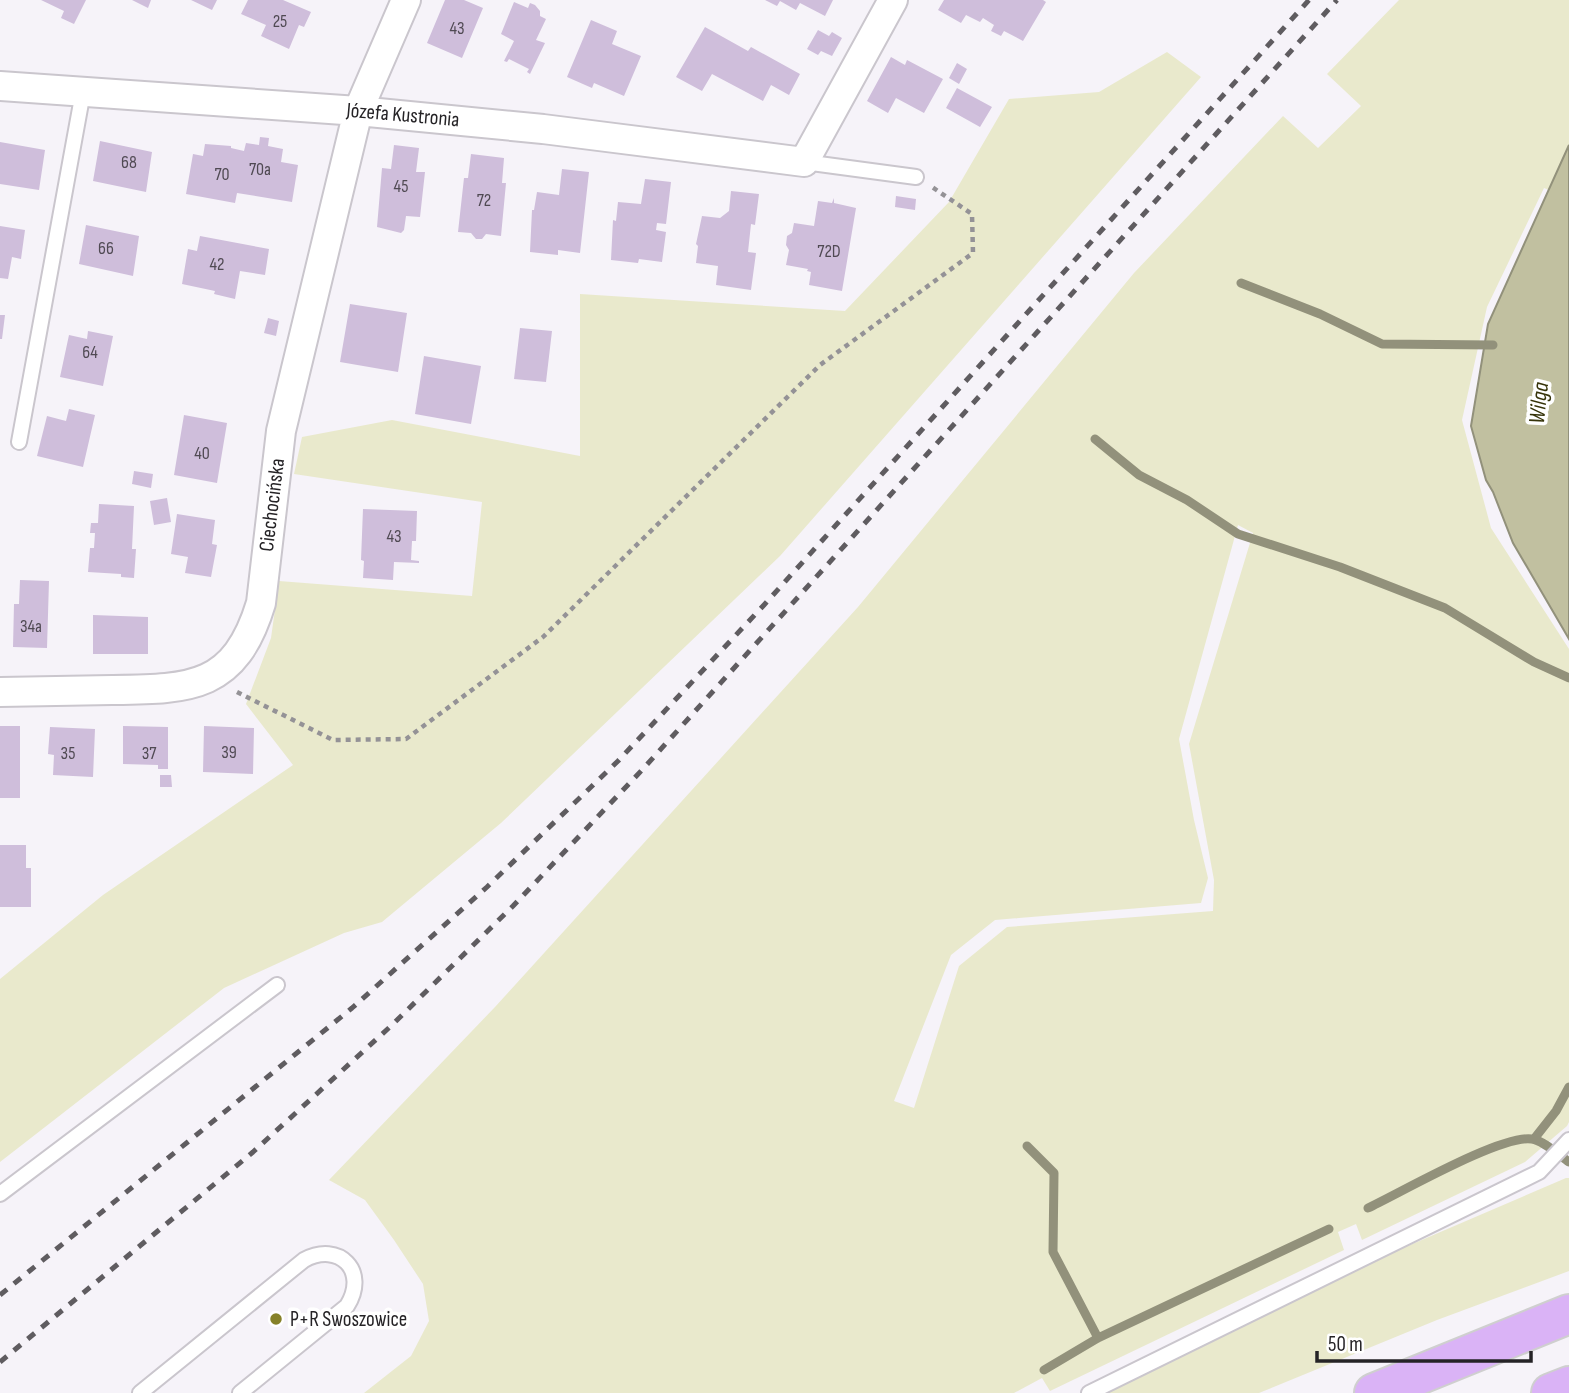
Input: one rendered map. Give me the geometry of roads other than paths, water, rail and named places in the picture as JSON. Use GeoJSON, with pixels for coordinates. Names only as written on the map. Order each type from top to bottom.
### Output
{"type":"FeatureCollection","features":[{"type":"Feature","properties":{"kind":"highway"},"geometry":{"type":"LineString","coordinates":[[1374,1393],[1569,1314]]}},
{"type":"Feature","properties":{"kind":"highway"},"geometry":{"type":"LineString","coordinates":[[1551,1393],[1569,1386]]}},
{"type":"Feature","properties":{"kind":"street","name":"Ciechocińska"},"geometry":{"type":"LineString","coordinates":[[0,692],[160,690],[187,686],[210,678],[229,663],[245,643],[261,603],[281,431],[358,111],[406,0]]}},
{"type":"Feature","properties":{"kind":"street"},"geometry":{"type":"LineString","coordinates":[[804,163],[893,0]]}},
{"type":"Feature","properties":{"kind":"street","name":"Józefa Kustronia"},"geometry":{"type":"LineString","coordinates":[[0,86],[358,111],[543,129],[804,163]]}},
{"type":"Feature","properties":{"kind":"lane"},"geometry":{"type":"LineString","coordinates":[[19,442],[83,92]]}},
{"type":"Feature","properties":{"kind":"lane","name":"Józefa Kustronia"},"geometry":{"type":"LineString","coordinates":[[804,163],[916,177]]}},
{"type":"Feature","properties":{"kind":"lane"},"geometry":{"type":"LineString","coordinates":[[0,1194],[278,985]]}},
{"type":"Feature","properties":{"kind":"lane"},"geometry":{"type":"LineString","coordinates":[[1089,1393],[1539,1172],[1569,1140]]}},
{"type":"Feature","properties":{"kind":"lane"},"geometry":{"type":"LineString","coordinates":[[140,1393],[304,1260],[322,1253],[330,1253],[344,1259],[355,1279],[353,1294],[347,1306],[240,1393]]}},
{"type":"Feature","properties":{"kind":"water","name":"Wilga"},"geometry":{"type":"Polygon","coordinates":[[[1569,145],[1569,639],[1513,543],[1486,480],[1471,426],[1488,324],[1569,145]]]}},
{"type":"Feature","properties":{"kind":"waterway"},"geometry":{"type":"LineString","coordinates":[[1241,283],[1320,314],[1382,344],[1493,345]]}},
{"type":"Feature","properties":{"kind":"waterway"},"geometry":{"type":"LineString","coordinates":[[1095,439],[1139,475],[1187,500],[1238,534],[1340,567],[1445,608],[1534,662],[1569,678]]}},
{"type":"Feature","properties":{"kind":"waterway"},"geometry":{"type":"LineString","coordinates":[[1534,1139],[1556,1111],[1569,1087]]}},
{"type":"Feature","properties":{"kind":"waterway"},"geometry":{"type":"LineString","coordinates":[[1368,1208],[1475,1155],[1518,1140],[1537,1140],[1569,1162]]}},
{"type":"Feature","properties":{"kind":"waterway"},"geometry":{"type":"LineString","coordinates":[[1027,1146],[1054,1173],[1053,1252],[1098,1338]]}},
{"type":"Feature","properties":{"kind":"waterway"},"geometry":{"type":"LineString","coordinates":[[1044,1370],[1098,1338],[1329,1229]]}},
{"type":"Feature","properties":{"kind":"railway"},"geometry":{"type":"LineString","coordinates":[[0,1295],[352,1008],[487,887],[618,761],[764,605],[1309,0]]}},
{"type":"Feature","properties":{"kind":"railway"},"geometry":{"type":"LineString","coordinates":[[0,1362],[253,1152],[392,1025],[513,906],[642,770],[1337,0]]}},
{"type":"Feature","properties":{"kind":"place","name":"P+R Swoszowice"},"geometry":{"type":"Point","coordinates":[276,1319]}}]}
